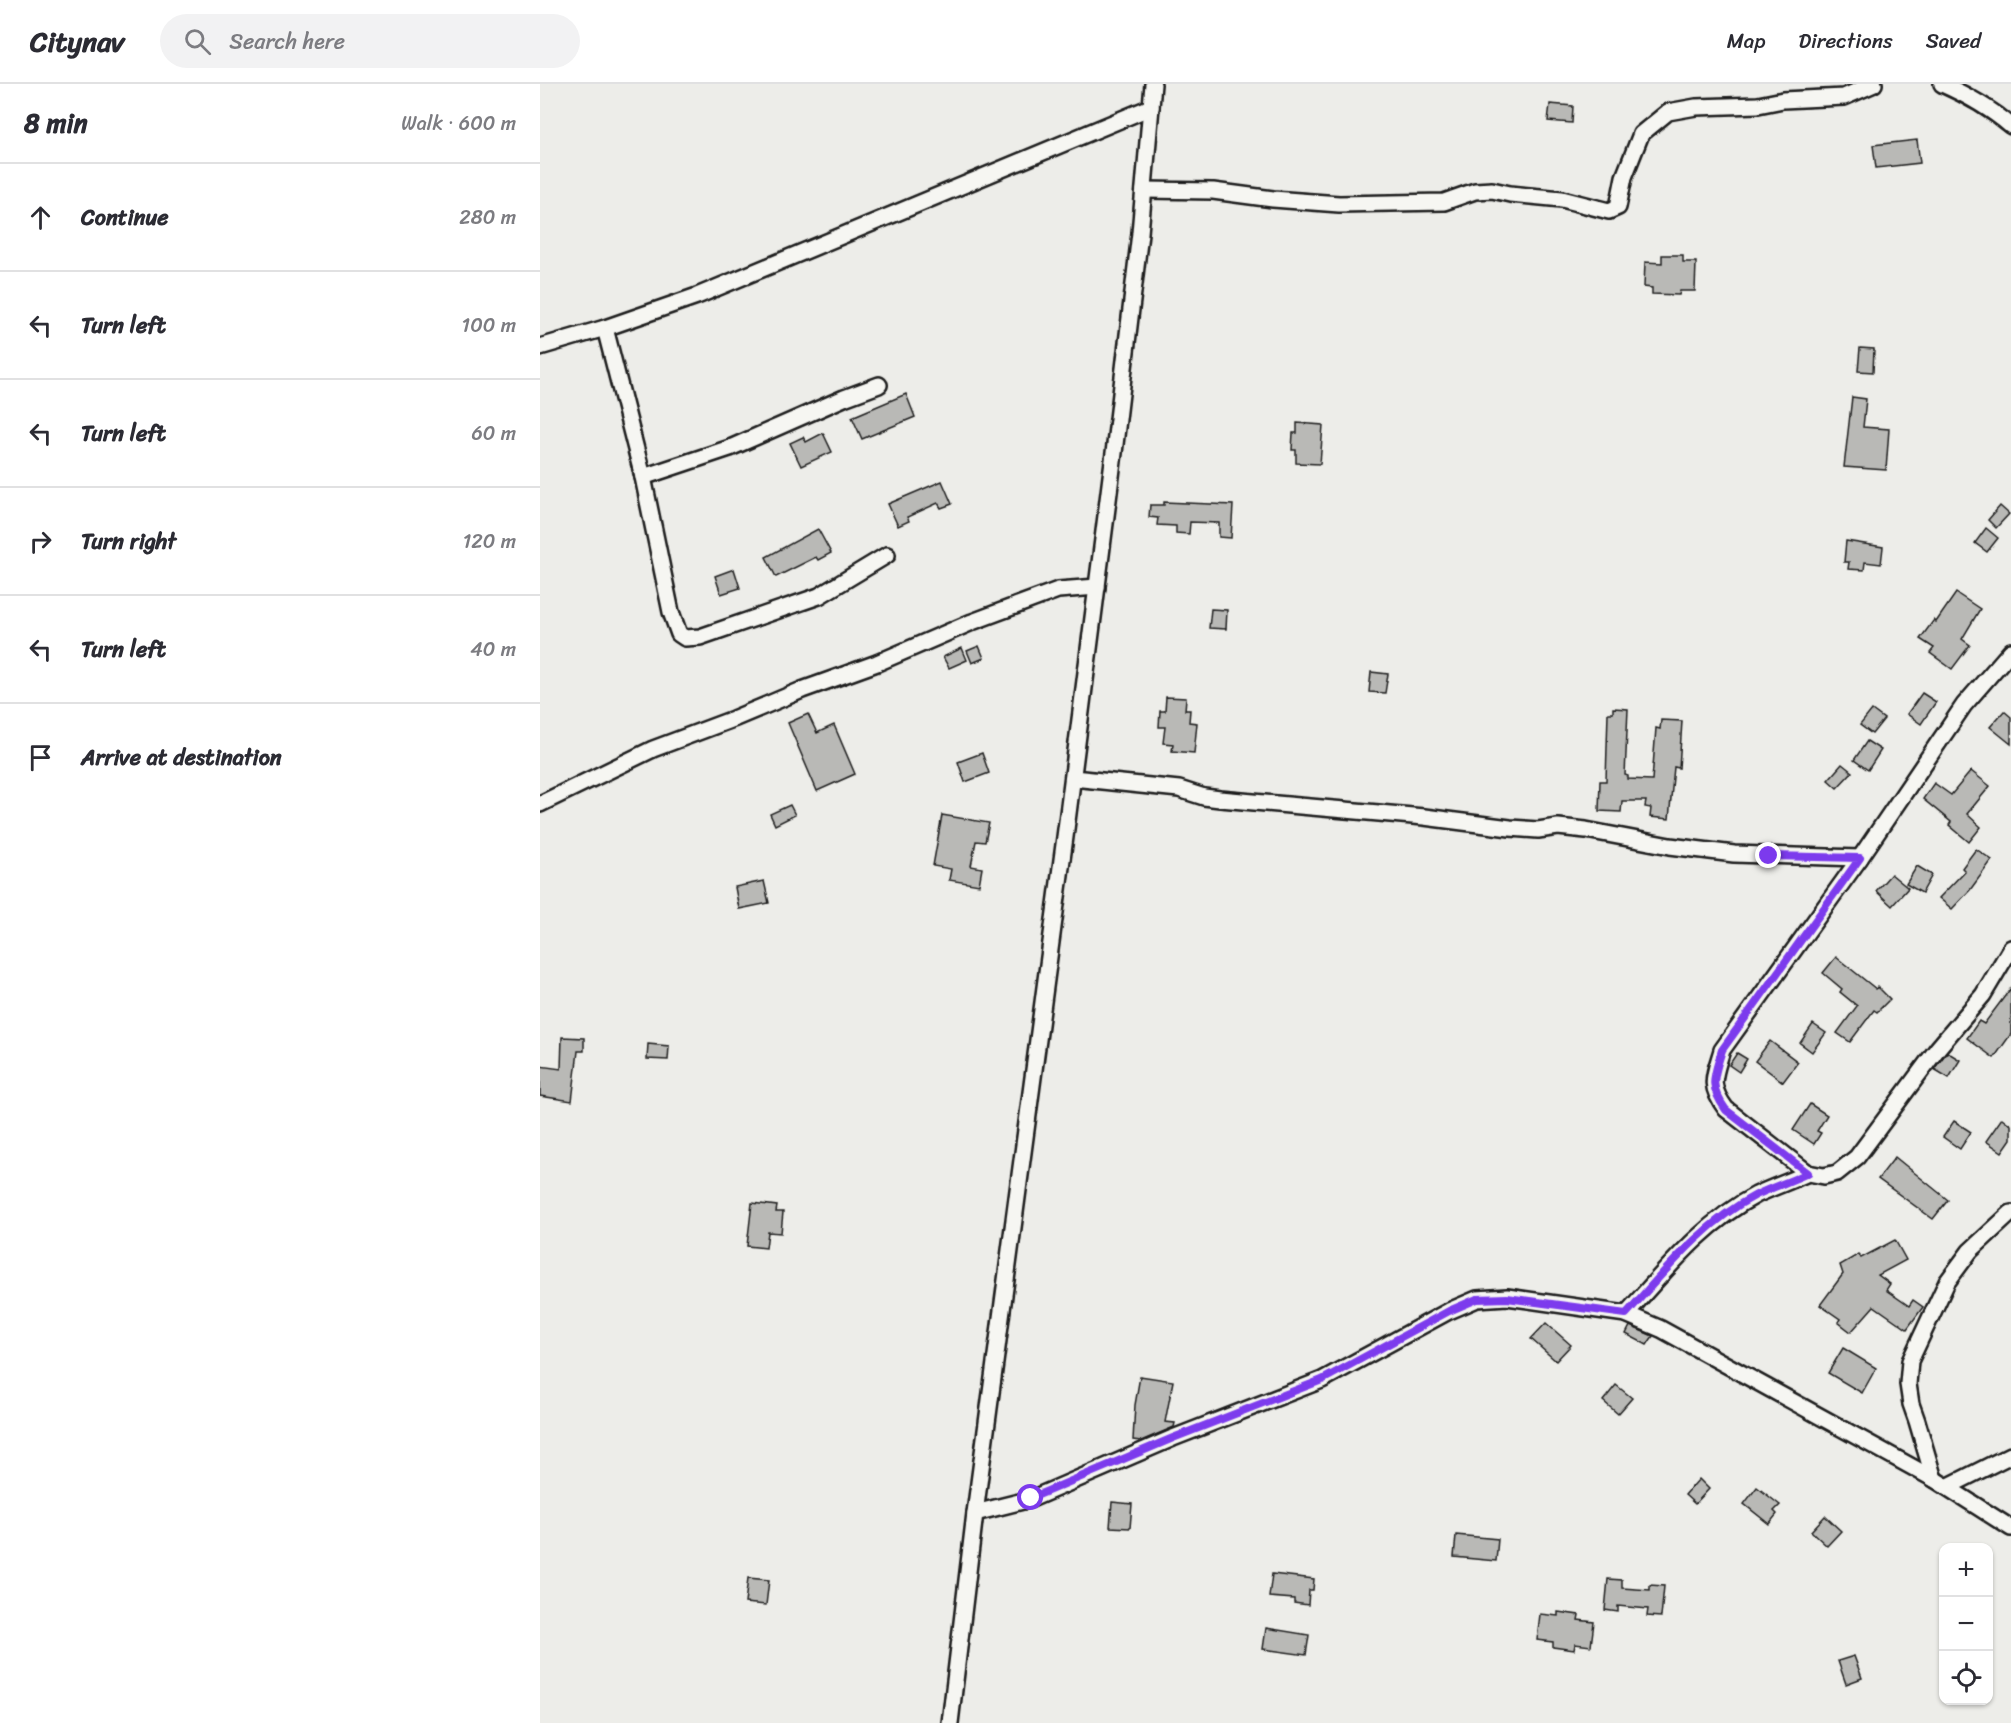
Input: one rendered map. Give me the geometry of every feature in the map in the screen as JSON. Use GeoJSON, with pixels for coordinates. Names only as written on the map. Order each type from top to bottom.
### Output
{"type":"FeatureCollection","features":[{"type":"Feature","properties":{"kind":"street"},"geometry":{"type":"LineString","coordinates":[[950,1723],[975,1513],[1097,587],[1144,190],[1153,84]]}},
{"type":"Feature","properties":{"kind":"street"},"geometry":{"type":"LineString","coordinates":[[1144,190],[1213,191],[1339,204],[1444,202],[1476,191],[1492,190],[1531,197],[1562,199],[1609,210],[1618,207],[1624,177],[1641,134],[1668,112],[1696,107],[1758,105],[1783,100],[1844,97],[1874,84]]}},
{"type":"Feature","properties":{"kind":"street"},"geometry":{"type":"LineString","coordinates":[[1941,84],[1962,93],[1996,113],[2011,126]]}},
{"type":"Feature","properties":{"kind":"street"},"geometry":{"type":"LineString","coordinates":[[540,348],[697,296],[1151,107]]}},
{"type":"Feature","properties":{"kind":"street"},"geometry":{"type":"LineString","coordinates":[[605,328],[643,477],[671,612],[679,634],[685,638],[700,637],[819,596],[887,555]]}},
{"type":"Feature","properties":{"kind":"street"},"geometry":{"type":"LineString","coordinates":[[643,477],[730,448],[879,385]]}},
{"type":"Feature","properties":{"kind":"street"},"geometry":{"type":"LineString","coordinates":[[540,804],[653,750],[801,690],[877,663],[972,622],[1058,590],[1097,587]]}},
{"type":"Feature","properties":{"kind":"street"},"geometry":{"type":"LineString","coordinates":[[2010,653],[1964,705],[1860,858],[1722,1050],[1713,1083],[1716,1096],[1726,1110],[1808,1173],[1824,1176],[1836,1173],[1857,1157],[1938,1048],[1983,995],[2011,948]]}},
{"type":"Feature","properties":{"kind":"street"},"geometry":{"type":"LineString","coordinates":[[1072,778],[1179,789],[1212,798],[1424,817],[1510,828],[1538,830],[1558,827],[1586,830],[1670,846],[1734,854],[1860,858]]}},
{"type":"Feature","properties":{"kind":"street"},"geometry":{"type":"LineString","coordinates":[[1626,1314],[1699,1236],[1727,1213],[1756,1195],[1808,1173]]}},
{"type":"Feature","properties":{"kind":"street"},"geometry":{"type":"LineString","coordinates":[[1941,1483],[1911,1404],[1908,1384],[1910,1361],[1947,1281],[1970,1251],[2011,1213]]}},
{"type":"Feature","properties":{"kind":"street"},"geometry":{"type":"LineString","coordinates":[[975,1513],[1031,1498],[1173,1438],[1322,1380],[1449,1311],[1477,1299],[1507,1298],[1626,1314],[1661,1329],[1941,1483],[2011,1528]]}},
{"type":"Feature","properties":{"kind":"street"},"geometry":{"type":"LineString","coordinates":[[1941,1483],[2011,1455]]}},
{"type":"Feature","properties":{"kind":"building"},"geometry":{"type":"Polygon","coordinates":[[[1550,104],[1573,106],[1572,123],[1548,121],[1550,104]]]}},
{"type":"Feature","properties":{"kind":"building"},"geometry":{"type":"Polygon","coordinates":[[[1917,140],[1920,163],[1876,168],[1873,145],[1917,140]]]}},
{"type":"Feature","properties":{"kind":"building"},"geometry":{"type":"Polygon","coordinates":[[[1662,255],[1683,255],[1683,262],[1696,262],[1695,291],[1680,291],[1679,295],[1652,294],[1652,288],[1644,287],[1645,262],[1662,263],[1662,255]]]}},
{"type":"Feature","properties":{"kind":"building"},"geometry":{"type":"Polygon","coordinates":[[[1860,348],[1874,349],[1873,372],[1858,371],[1860,348]]]}},
{"type":"Feature","properties":{"kind":"building"},"geometry":{"type":"Polygon","coordinates":[[[906,394],[915,417],[862,439],[852,417],[906,394]]]}},
{"type":"Feature","properties":{"kind":"building"},"geometry":{"type":"Polygon","coordinates":[[[1852,397],[1866,399],[1863,427],[1889,429],[1886,470],[1844,467],[1852,397]]]}},
{"type":"Feature","properties":{"kind":"building"},"geometry":{"type":"Polygon","coordinates":[[[1297,423],[1323,425],[1320,464],[1296,463],[1296,450],[1292,450],[1293,433],[1297,433],[1297,423]]]}},
{"type":"Feature","properties":{"kind":"building"},"geometry":{"type":"Polygon","coordinates":[[[823,433],[832,452],[801,466],[790,443],[803,437],[806,442],[823,433]]]}},
{"type":"Feature","properties":{"kind":"building"},"geometry":{"type":"Polygon","coordinates":[[[942,481],[952,504],[941,508],[938,503],[907,517],[909,521],[898,526],[888,504],[942,481]]]}},
{"type":"Feature","properties":{"kind":"building"},"geometry":{"type":"Polygon","coordinates":[[[1164,502],[1233,505],[1231,538],[1219,537],[1219,523],[1190,522],[1189,534],[1176,533],[1176,526],[1157,525],[1158,518],[1149,517],[1150,505],[1164,505],[1164,502]]]}},
{"type":"Feature","properties":{"kind":"building"},"geometry":{"type":"Polygon","coordinates":[[[2000,506],[2009,514],[1996,528],[1988,520],[2000,506]]]}},
{"type":"Feature","properties":{"kind":"building"},"geometry":{"type":"Polygon","coordinates":[[[1986,528],[1998,538],[1987,552],[1975,543],[1986,528]]]}},
{"type":"Feature","properties":{"kind":"building"},"geometry":{"type":"Polygon","coordinates":[[[818,529],[831,553],[818,560],[816,557],[776,577],[766,557],[818,529]]]}},
{"type":"Feature","properties":{"kind":"building"},"geometry":{"type":"Polygon","coordinates":[[[1846,541],[1883,547],[1881,564],[1865,562],[1864,570],[1848,569],[1849,562],[1844,562],[1846,541]]]}},
{"type":"Feature","properties":{"kind":"building"},"geometry":{"type":"Polygon","coordinates":[[[734,569],[740,588],[721,594],[715,576],[734,569]]]}},
{"type":"Feature","properties":{"kind":"building"},"geometry":{"type":"Polygon","coordinates":[[[1956,593],[1980,609],[1962,639],[1970,645],[1952,669],[1930,653],[1934,648],[1920,639],[1934,620],[1936,622],[1956,593]]]}},
{"type":"Feature","properties":{"kind":"building"},"geometry":{"type":"Polygon","coordinates":[[[1211,609],[1227,610],[1226,629],[1209,628],[1211,609]]]}},
{"type":"Feature","properties":{"kind":"building"},"geometry":{"type":"Polygon","coordinates":[[[979,646],[984,658],[972,663],[967,651],[979,646]]]}},
{"type":"Feature","properties":{"kind":"building"},"geometry":{"type":"Polygon","coordinates":[[[962,648],[967,660],[949,668],[943,657],[962,648]]]}},
{"type":"Feature","properties":{"kind":"building"},"geometry":{"type":"Polygon","coordinates":[[[1371,672],[1388,674],[1385,693],[1369,692],[1371,672]]]}},
{"type":"Feature","properties":{"kind":"building"},"geometry":{"type":"Polygon","coordinates":[[[1922,693],[1936,702],[1921,724],[1907,714],[1922,693]]]}},
{"type":"Feature","properties":{"kind":"building"},"geometry":{"type":"Polygon","coordinates":[[[1166,697],[1186,698],[1185,710],[1190,710],[1189,722],[1197,723],[1194,753],[1172,751],[1173,744],[1163,743],[1165,727],[1159,727],[1160,711],[1165,711],[1166,697]]]}},
{"type":"Feature","properties":{"kind":"building"},"geometry":{"type":"Polygon","coordinates":[[[1613,708],[1628,709],[1625,775],[1628,779],[1652,780],[1656,728],[1660,729],[1661,720],[1682,721],[1679,768],[1674,767],[1669,819],[1650,817],[1651,808],[1645,807],[1646,801],[1622,801],[1621,812],[1599,811],[1600,781],[1606,781],[1608,713],[1613,713],[1613,708]]]}},
{"type":"Feature","properties":{"kind":"building"},"geometry":{"type":"Polygon","coordinates":[[[1872,710],[1884,719],[1872,734],[1860,725],[1872,710]]]}},
{"type":"Feature","properties":{"kind":"building"},"geometry":{"type":"Polygon","coordinates":[[[2004,711],[2011,717],[2011,744],[1990,727],[2004,711]]]}},
{"type":"Feature","properties":{"kind":"building"},"geometry":{"type":"Polygon","coordinates":[[[808,714],[817,733],[834,725],[855,774],[817,791],[788,723],[808,714]]]}},
{"type":"Feature","properties":{"kind":"building"},"geometry":{"type":"Polygon","coordinates":[[[1867,741],[1881,750],[1868,770],[1854,760],[1867,741]]]}},
{"type":"Feature","properties":{"kind":"building"},"geometry":{"type":"Polygon","coordinates":[[[982,753],[989,773],[965,782],[958,762],[982,753]]]}},
{"type":"Feature","properties":{"kind":"building"},"geometry":{"type":"Polygon","coordinates":[[[1842,764],[1852,772],[1837,788],[1828,780],[1842,764]]]}},
{"type":"Feature","properties":{"kind":"building"},"geometry":{"type":"Polygon","coordinates":[[[1971,771],[1990,786],[1967,814],[1981,827],[1969,842],[1949,825],[1951,822],[1923,799],[1934,783],[1951,795],[1971,771]]]}},
{"type":"Feature","properties":{"kind":"building"},"geometry":{"type":"Polygon","coordinates":[[[790,805],[795,815],[775,825],[770,814],[790,805]]]}},
{"type":"Feature","properties":{"kind":"building"},"geometry":{"type":"Polygon","coordinates":[[[942,815],[989,823],[985,842],[976,841],[971,866],[982,868],[979,885],[949,880],[951,869],[933,866],[942,815]]]}},
{"type":"Feature","properties":{"kind":"building"},"geometry":{"type":"Polygon","coordinates":[[[1976,849],[1992,860],[1970,890],[1952,909],[1939,898],[1965,871],[1962,868],[1976,849]]]}},
{"type":"Feature","properties":{"kind":"building"},"geometry":{"type":"Polygon","coordinates":[[[1917,866],[1932,875],[1922,893],[1906,884],[1917,866]]]}},
{"type":"Feature","properties":{"kind":"building"},"geometry":{"type":"Polygon","coordinates":[[[1891,874],[1908,888],[1892,906],[1876,891],[1891,874]]]}},
{"type":"Feature","properties":{"kind":"building"},"geometry":{"type":"Polygon","coordinates":[[[764,881],[769,903],[739,909],[735,887],[764,881]]]}},
{"type":"Feature","properties":{"kind":"building"},"geometry":{"type":"Polygon","coordinates":[[[1836,957],[1876,989],[1878,987],[1890,999],[1877,1012],[1874,1010],[1850,1042],[1837,1033],[1857,1006],[1823,973],[1836,957]]]}},
{"type":"Feature","properties":{"kind":"building"},"geometry":{"type":"Polygon","coordinates":[[[2011,988],[2011,1034],[1994,1058],[1967,1038],[1979,1021],[1984,1024],[2011,988]]]}},
{"type":"Feature","properties":{"kind":"building"},"geometry":{"type":"Polygon","coordinates":[[[1813,1024],[1826,1033],[1812,1052],[1800,1043],[1813,1024]]]}},
{"type":"Feature","properties":{"kind":"building"},"geometry":{"type":"Polygon","coordinates":[[[562,1037],[584,1038],[584,1051],[578,1051],[572,1101],[540,1096],[540,1066],[561,1069],[562,1037]]]}},
{"type":"Feature","properties":{"kind":"building"},"geometry":{"type":"Polygon","coordinates":[[[1770,1041],[1798,1062],[1783,1082],[1755,1061],[1770,1041]]]}},
{"type":"Feature","properties":{"kind":"building"},"geometry":{"type":"Polygon","coordinates":[[[648,1044],[669,1046],[668,1060],[647,1059],[648,1044]]]}},
{"type":"Feature","properties":{"kind":"building"},"geometry":{"type":"Polygon","coordinates":[[[1947,1052],[1960,1060],[1949,1078],[1934,1069],[1947,1052]]]}},
{"type":"Feature","properties":{"kind":"building"},"geometry":{"type":"Polygon","coordinates":[[[1737,1053],[1747,1059],[1739,1072],[1729,1065],[1737,1053]]]}},
{"type":"Feature","properties":{"kind":"building"},"geometry":{"type":"Polygon","coordinates":[[[1810,1104],[1827,1115],[1817,1131],[1821,1133],[1814,1144],[1793,1130],[1810,1104]]]}},
{"type":"Feature","properties":{"kind":"building"},"geometry":{"type":"Polygon","coordinates":[[[2002,1118],[2011,1125],[2011,1139],[2002,1152],[1986,1141],[2002,1118]]]}},
{"type":"Feature","properties":{"kind":"building"},"geometry":{"type":"Polygon","coordinates":[[[1954,1121],[1971,1132],[1960,1149],[1943,1137],[1954,1121]]]}},
{"type":"Feature","properties":{"kind":"building"},"geometry":{"type":"Polygon","coordinates":[[[1895,1157],[1948,1200],[1933,1219],[1878,1179],[1895,1157]]]}},
{"type":"Feature","properties":{"kind":"building"},"geometry":{"type":"Polygon","coordinates":[[[752,1203],[777,1206],[776,1212],[783,1212],[781,1233],[768,1232],[766,1248],[747,1246],[752,1203]]]}},
{"type":"Feature","properties":{"kind":"building"},"geometry":{"type":"Polygon","coordinates":[[[1895,1240],[1906,1260],[1878,1275],[1890,1284],[1886,1290],[1909,1306],[1913,1300],[1923,1307],[1907,1329],[1874,1306],[1851,1332],[1838,1322],[1840,1319],[1820,1305],[1843,1274],[1840,1265],[1859,1254],[1861,1258],[1895,1240]]]}},
{"type":"Feature","properties":{"kind":"building"},"geometry":{"type":"Polygon","coordinates":[[[1546,1323],[1571,1345],[1556,1361],[1531,1339],[1546,1323]]]}},
{"type":"Feature","properties":{"kind":"building"},"geometry":{"type":"Polygon","coordinates":[[[1630,1326],[1653,1336],[1647,1345],[1626,1334],[1630,1326]]]}},
{"type":"Feature","properties":{"kind":"building"},"geometry":{"type":"Polygon","coordinates":[[[1843,1348],[1876,1368],[1862,1393],[1828,1373],[1843,1348]]]}},
{"type":"Feature","properties":{"kind":"building"},"geometry":{"type":"Polygon","coordinates":[[[1140,1376],[1173,1381],[1165,1422],[1175,1423],[1174,1427],[1141,1441],[1133,1440],[1135,1405],[1140,1376]]]}},
{"type":"Feature","properties":{"kind":"building"},"geometry":{"type":"Polygon","coordinates":[[[1616,1385],[1632,1398],[1618,1414],[1603,1401],[1616,1385]]]}},
{"type":"Feature","properties":{"kind":"building"},"geometry":{"type":"Polygon","coordinates":[[[1699,1479],[1709,1489],[1695,1504],[1685,1495],[1699,1479]]]}},
{"type":"Feature","properties":{"kind":"building"},"geometry":{"type":"Polygon","coordinates":[[[1757,1487],[1780,1505],[1774,1511],[1777,1514],[1769,1524],[1744,1504],[1757,1487]]]}},
{"type":"Feature","properties":{"kind":"building"},"geometry":{"type":"Polygon","coordinates":[[[1112,1502],[1132,1504],[1130,1528],[1110,1527],[1112,1502]]]}},
{"type":"Feature","properties":{"kind":"building"},"geometry":{"type":"Polygon","coordinates":[[[1825,1516],[1841,1531],[1827,1546],[1811,1531],[1825,1516]]]}},
{"type":"Feature","properties":{"kind":"building"},"geometry":{"type":"Polygon","coordinates":[[[1456,1535],[1498,1539],[1496,1561],[1454,1557],[1456,1535]]]}},
{"type":"Feature","properties":{"kind":"building"},"geometry":{"type":"Polygon","coordinates":[[[1272,1574],[1314,1579],[1313,1590],[1309,1590],[1308,1605],[1294,1603],[1294,1599],[1269,1597],[1272,1574]]]}},
{"type":"Feature","properties":{"kind":"building"},"geometry":{"type":"Polygon","coordinates":[[[748,1578],[769,1580],[766,1605],[745,1603],[748,1578]]]}},
{"type":"Feature","properties":{"kind":"building"},"geometry":{"type":"Polygon","coordinates":[[[1608,1579],[1622,1580],[1622,1588],[1650,1590],[1650,1585],[1664,1586],[1661,1617],[1647,1616],[1648,1609],[1618,1606],[1618,1612],[1605,1610],[1608,1579]]]}},
{"type":"Feature","properties":{"kind":"building"},"geometry":{"type":"Polygon","coordinates":[[[1558,1612],[1579,1615],[1578,1620],[1594,1622],[1591,1646],[1575,1644],[1574,1650],[1553,1647],[1553,1642],[1537,1640],[1540,1614],[1558,1616],[1558,1612]]]}},
{"type":"Feature","properties":{"kind":"building"},"geometry":{"type":"Polygon","coordinates":[[[1266,1628],[1309,1635],[1306,1655],[1263,1649],[1266,1628]]]}},
{"type":"Feature","properties":{"kind":"building"},"geometry":{"type":"Polygon","coordinates":[[[1854,1656],[1862,1678],[1846,1684],[1838,1661],[1854,1656]]]}},
{"type":"Feature","properties":{"kind":"route"},"geometry":{"type":"LineString","coordinates":[[1031,1498],[1173,1438],[1322,1380],[1449,1311],[1477,1299],[1507,1298],[1626,1314],[1699,1236],[1727,1213],[1756,1195],[1808,1173],[1726,1110],[1716,1096],[1713,1083],[1722,1050],[1860,858],[1769,856]]}}]}
